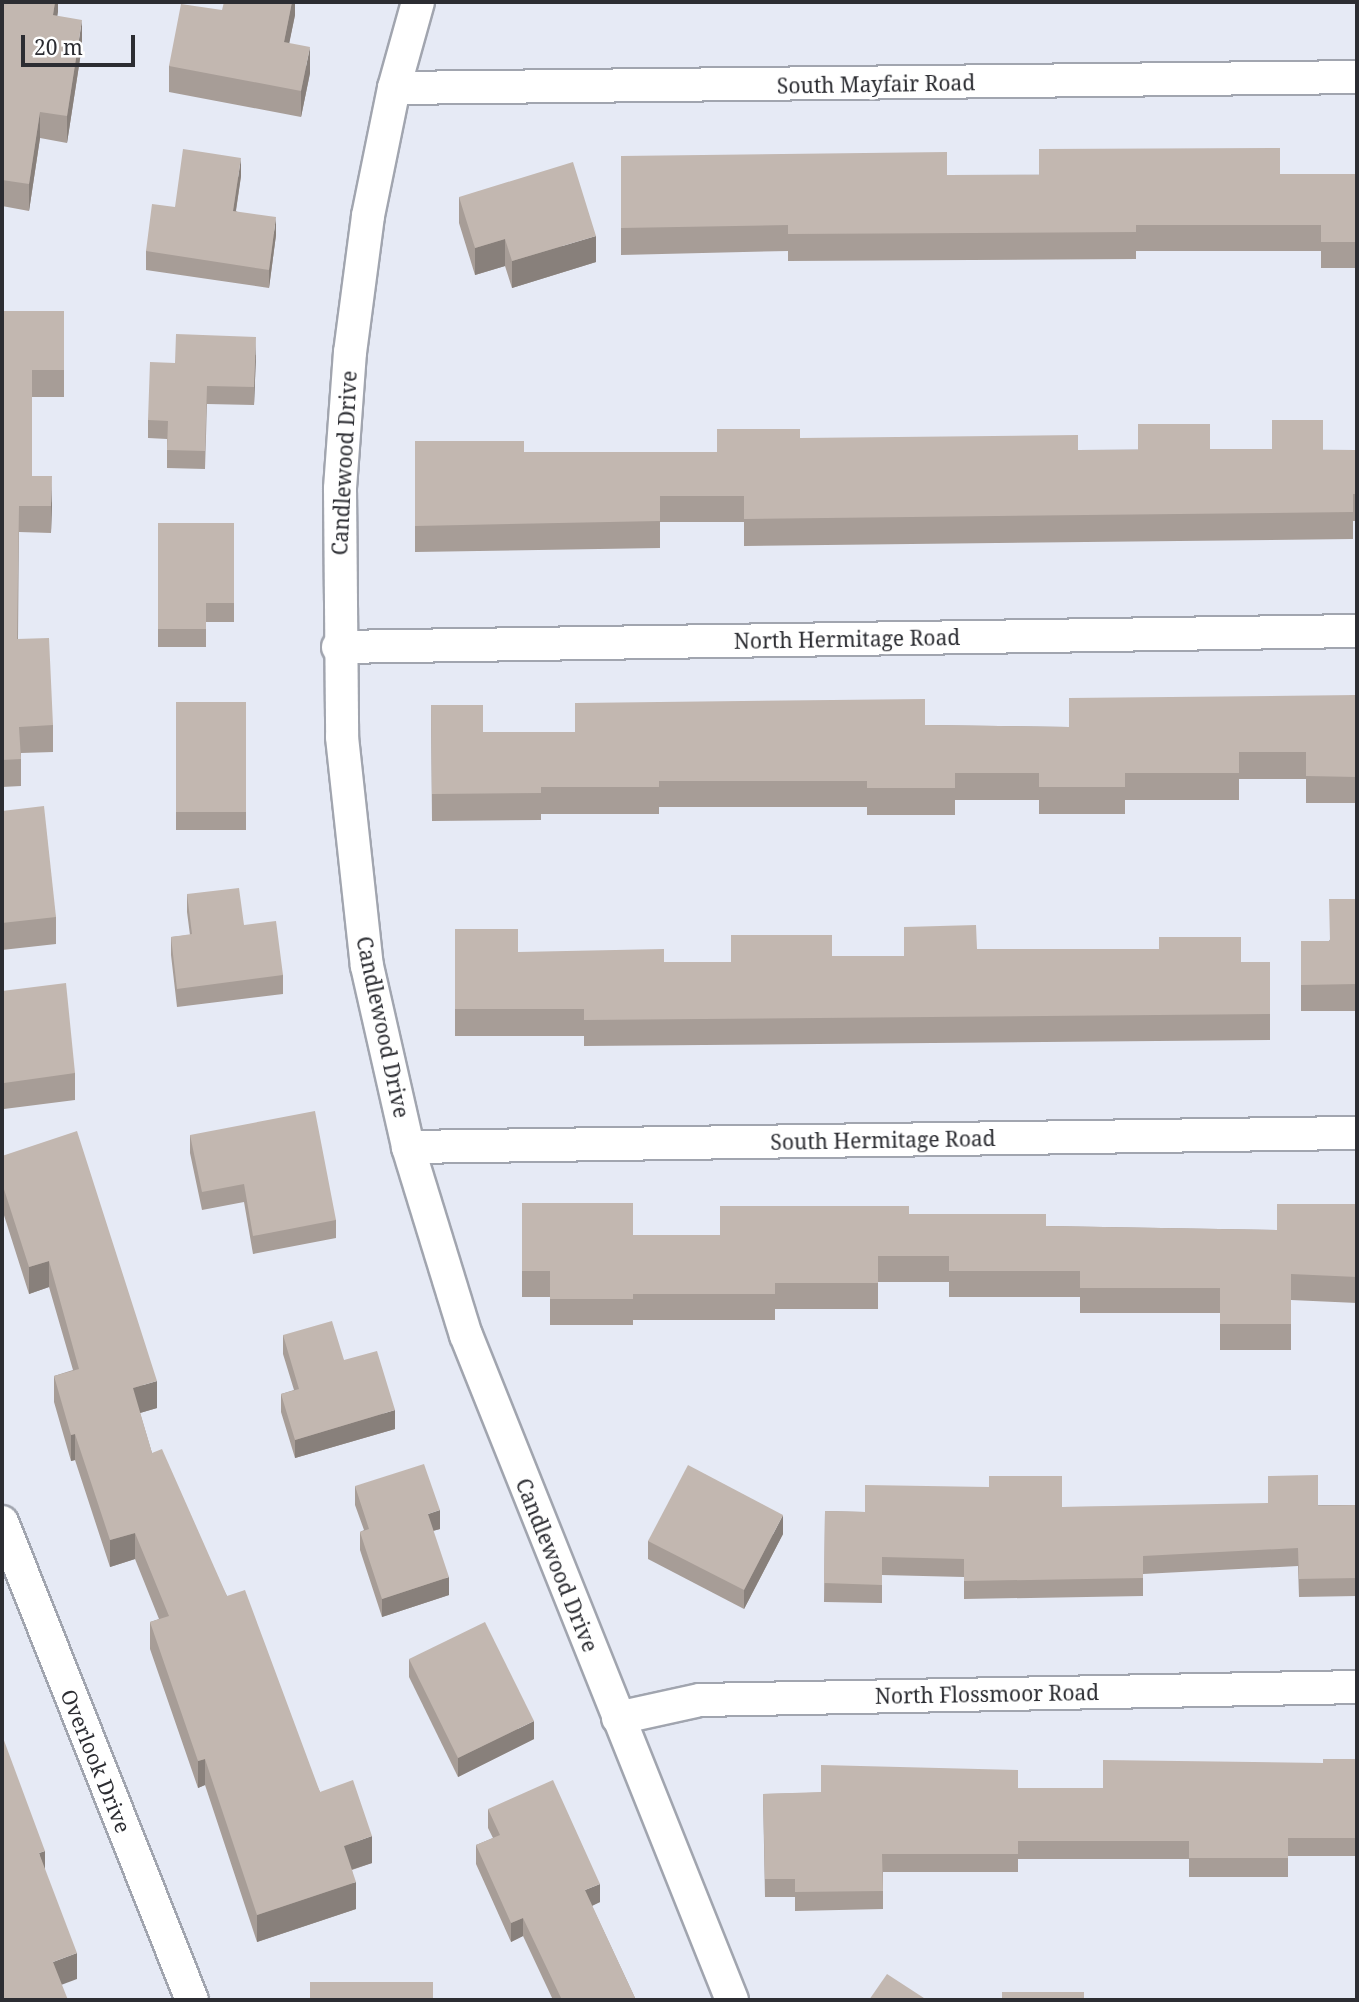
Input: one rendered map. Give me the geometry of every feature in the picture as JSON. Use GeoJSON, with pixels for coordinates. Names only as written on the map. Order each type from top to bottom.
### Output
{"type":"FeatureCollection","features":[{"type":"Feature","properties":{"kind":"street","name":"Candlewood Drive"},"geometry":{"type":"LineString","coordinates":[[418,2],[394,88],[368,216],[350,352],[340,489],[338,647],[350,830],[365,952],[408,1147],[466,1335],[732,2000]]}},
{"type":"Feature","properties":{"kind":"street","name":"South Mayfair Road"},"geometry":{"type":"LineString","coordinates":[[394,88],[1357,77]]}},
{"type":"Feature","properties":{"kind":"street","name":"North Hermitage Road"},"geometry":{"type":"LineString","coordinates":[[338,647],[1357,631]]}},
{"type":"Feature","properties":{"kind":"street","name":"South Hermitage Road"},"geometry":{"type":"LineString","coordinates":[[408,1147],[1357,1133]]}},
{"type":"Feature","properties":{"kind":"street","name":"Overlook Drive"},"geometry":{"type":"LineString","coordinates":[[2,1522],[192,2000]]}},
{"type":"Feature","properties":{"kind":"street","name":"North Flossmoor Road"},"geometry":{"type":"LineString","coordinates":[[618,1718],[700,1700],[1357,1687]]}},
{"type":"Feature","properties":{"kind":"building"},"geometry":{"type":"Polygon","coordinates":[[[2,2],[55,2],[53,15],[82,20],[67,116],[40,112],[29,184],[2,180],[2,2]]]}},
{"type":"Feature","properties":{"kind":"building"},"geometry":{"type":"Polygon","coordinates":[[[224,2],[292,2],[284,42],[310,47],[301,91],[169,66],[181,4],[222,10],[224,2]]]}},
{"type":"Feature","properties":{"kind":"building"},"geometry":{"type":"Polygon","coordinates":[[[1280,148],[1280,174],[1357,174],[1357,242],[1321,242],[1321,225],[1136,225],[1136,232],[788,234],[788,225],[621,228],[621,156],[947,152],[947,175],[1039,175],[1039,149],[1280,148]]]}},
{"type":"Feature","properties":{"kind":"building"},"geometry":{"type":"Polygon","coordinates":[[[183,149],[241,158],[233,211],[276,217],[269,270],[146,251],[152,204],[175,207],[183,149]]]}},
{"type":"Feature","properties":{"kind":"building"},"geometry":{"type":"Polygon","coordinates":[[[573,162],[596,236],[512,261],[505,239],[475,248],[459,197],[573,162]]]}},
{"type":"Feature","properties":{"kind":"building"},"geometry":{"type":"Polygon","coordinates":[[[2,311],[64,311],[64,370],[32,370],[32,476],[52,476],[51,506],[19,506],[17,639],[49,638],[53,725],[19,727],[21,759],[2,760],[2,311]]]}},
{"type":"Feature","properties":{"kind":"building"},"geometry":{"type":"Polygon","coordinates":[[[176,334],[256,337],[254,387],[207,386],[205,451],[167,450],[168,421],[148,420],[150,362],[175,363],[176,334]]]}},
{"type":"Feature","properties":{"kind":"building"},"geometry":{"type":"Polygon","coordinates":[[[1272,420],[1323,420],[1323,450],[1357,450],[1357,494],[1353,494],[1353,512],[744,519],[744,496],[660,496],[660,521],[415,526],[415,441],[524,441],[524,452],[717,452],[717,429],[800,429],[800,438],[1078,435],[1078,450],[1138,450],[1138,424],[1210,424],[1210,449],[1272,449],[1272,420]]]}},
{"type":"Feature","properties":{"kind":"building"},"geometry":{"type":"Polygon","coordinates":[[[158,523],[234,523],[234,603],[206,603],[206,629],[158,629],[158,523]]]}},
{"type":"Feature","properties":{"kind":"building"},"geometry":{"type":"Polygon","coordinates":[[[1357,695],[1357,777],[1306,776],[1306,752],[1239,752],[1239,773],[1125,773],[1125,787],[1039,787],[1039,773],[955,773],[955,788],[867,788],[867,781],[659,781],[659,787],[541,787],[541,793],[432,794],[431,705],[483,705],[483,732],[575,732],[575,703],[925,699],[925,725],[1069,727],[1069,698],[1357,695]]]}},
{"type":"Feature","properties":{"kind":"building"},"geometry":{"type":"Polygon","coordinates":[[[176,702],[246,702],[246,812],[176,812],[176,702]]]}},
{"type":"Feature","properties":{"kind":"building"},"geometry":{"type":"Polygon","coordinates":[[[44,806],[56,917],[2,923],[2,811],[44,806]]]}},
{"type":"Feature","properties":{"kind":"building"},"geometry":{"type":"Polygon","coordinates":[[[239,888],[244,925],[276,921],[283,975],[177,989],[171,937],[192,934],[187,894],[239,888]]]}},
{"type":"Feature","properties":{"kind":"building"},"geometry":{"type":"Polygon","coordinates":[[[1329,899],[1357,899],[1357,984],[1301,985],[1301,941],[1330,941],[1329,899]]]}},
{"type":"Feature","properties":{"kind":"building"},"geometry":{"type":"Polygon","coordinates":[[[976,925],[977,949],[1159,949],[1159,937],[1241,937],[1241,962],[1270,962],[1270,1014],[584,1020],[584,1009],[455,1009],[455,929],[518,929],[518,952],[664,949],[664,962],[731,962],[731,935],[832,935],[832,956],[904,956],[904,927],[976,925]]]}},
{"type":"Feature","properties":{"kind":"building"},"geometry":{"type":"Polygon","coordinates":[[[66,983],[75,1073],[4,1083],[2,991],[66,983]]]}},
{"type":"Feature","properties":{"kind":"building"},"geometry":{"type":"Polygon","coordinates":[[[315,1111],[336,1220],[253,1236],[244,1184],[202,1192],[190,1135],[315,1111]]]}},
{"type":"Feature","properties":{"kind":"building"},"geometry":{"type":"Polygon","coordinates":[[[77,1131],[157,1381],[133,1388],[152,1453],[162,1449],[227,1596],[245,1590],[320,1792],[353,1780],[372,1836],[344,1846],[356,1882],[257,1915],[205,1759],[198,1761],[150,1622],[169,1616],[135,1533],[110,1540],[75,1434],[71,1435],[54,1376],[79,1369],[49,1261],[29,1267],[2,1183],[2,1156],[77,1131]]]}},
{"type":"Feature","properties":{"kind":"building"},"geometry":{"type":"Polygon","coordinates":[[[522,1203],[633,1203],[633,1235],[720,1235],[720,1206],[909,1206],[909,1214],[1046,1214],[1046,1226],[1277,1230],[1277,1204],[1357,1204],[1357,1277],[1291,1274],[1291,1324],[1220,1324],[1220,1288],[1080,1288],[1080,1271],[949,1271],[949,1256],[878,1256],[878,1283],[775,1283],[775,1294],[633,1294],[633,1299],[550,1299],[550,1271],[522,1271],[522,1203]]]}},
{"type":"Feature","properties":{"kind":"building"},"geometry":{"type":"Polygon","coordinates":[[[332,1321],[344,1360],[377,1351],[395,1410],[295,1440],[281,1394],[299,1389],[283,1335],[332,1321]]]}},
{"type":"Feature","properties":{"kind":"building"},"geometry":{"type":"Polygon","coordinates":[[[424,1464],[440,1510],[428,1514],[449,1577],[382,1599],[360,1532],[369,1529],[355,1486],[424,1464]]]}},
{"type":"Feature","properties":{"kind":"building"},"geometry":{"type":"Polygon","coordinates":[[[688,1465],[783,1515],[744,1590],[648,1541],[688,1465]]]}},
{"type":"Feature","properties":{"kind":"building"},"geometry":{"type":"Polygon","coordinates":[[[1318,1475],[1318,1506],[1357,1505],[1357,1578],[1299,1579],[1298,1548],[1143,1556],[1143,1578],[964,1581],[964,1559],[882,1557],[882,1585],[824,1583],[825,1511],[865,1512],[865,1485],[989,1487],[989,1476],[1062,1476],[1062,1507],[1268,1503],[1268,1476],[1318,1475]]]}},
{"type":"Feature","properties":{"kind":"building"},"geometry":{"type":"Polygon","coordinates":[[[485,1622],[534,1721],[458,1758],[409,1659],[485,1622]]]}},
{"type":"Feature","properties":{"kind":"building"},"geometry":{"type":"Polygon","coordinates":[[[2,1735],[45,1851],[39,1853],[77,1953],[53,1962],[68,2000],[2,2000],[2,1735]]]}},
{"type":"Feature","properties":{"kind":"building"},"geometry":{"type":"Polygon","coordinates":[[[1323,1759],[1357,1759],[1357,1838],[1288,1838],[1288,1858],[1189,1858],[1189,1841],[1018,1841],[1018,1854],[882,1854],[883,1891],[795,1892],[795,1879],[765,1879],[763,1794],[821,1792],[821,1765],[1018,1770],[1018,1788],[1103,1788],[1103,1760],[1323,1763],[1323,1759]]]}},
{"type":"Feature","properties":{"kind":"building"},"geometry":{"type":"Polygon","coordinates":[[[553,1780],[600,1884],[585,1890],[636,2000],[562,2000],[523,1918],[511,1923],[476,1845],[500,1835],[488,1809],[553,1780]]]}},
{"type":"Feature","properties":{"kind":"building"},"geometry":{"type":"Polygon","coordinates":[[[887,1974],[927,2000],[869,2000],[887,1974]]]}},
{"type":"Feature","properties":{"kind":"building"},"geometry":{"type":"Polygon","coordinates":[[[310,1982],[433,1982],[433,2000],[310,2000],[310,1982]]]}},
{"type":"Feature","properties":{"kind":"building"},"geometry":{"type":"Polygon","coordinates":[[[1002,1992],[1084,1992],[1084,2000],[1002,2000],[1002,1992]]]}}]}
